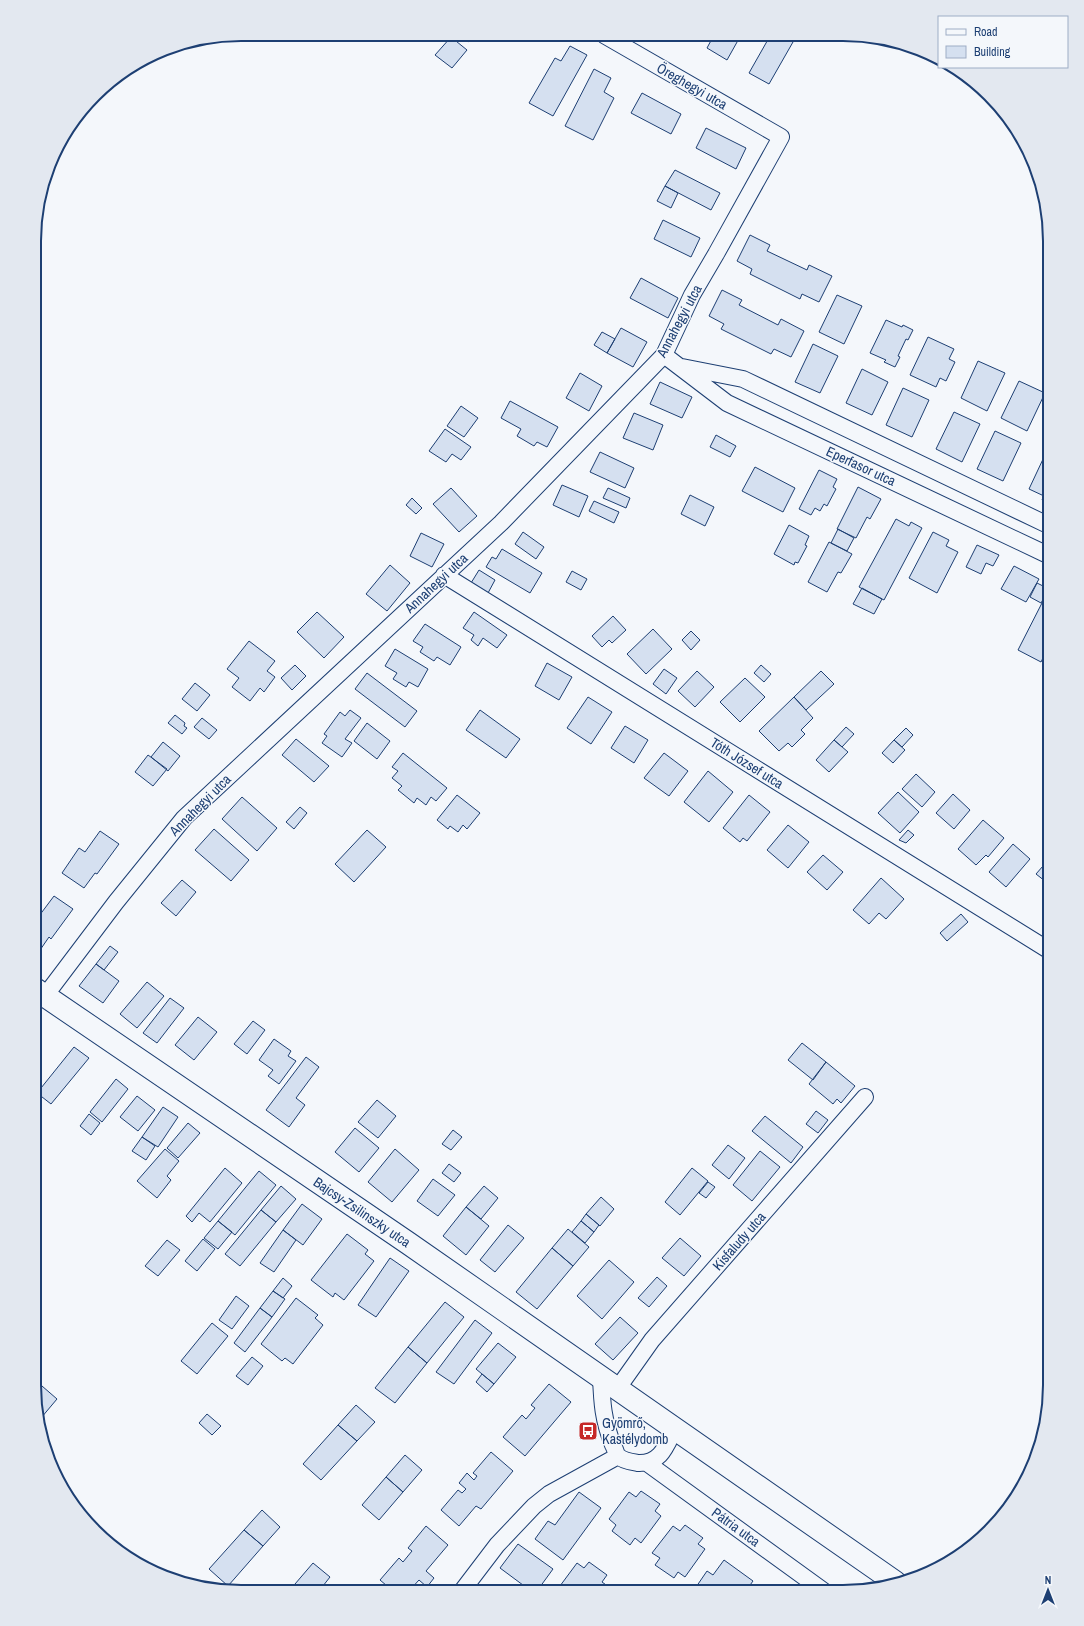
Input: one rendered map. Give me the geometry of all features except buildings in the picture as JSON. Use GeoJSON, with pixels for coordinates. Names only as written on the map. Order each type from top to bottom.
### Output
{"type":"FeatureCollection","features":[{"type":"Feature","properties":{"kind":"main road","name":"Bajcsy-Zsilinszky utca"},"geometry":{"type":"LineString","coordinates":[[41,993],[609,1382],[891,1579]]}},
{"type":"Feature","properties":{"kind":"street","name":"Öreghegyi utca"},"geometry":{"type":"LineString","coordinates":[[614,41],[781,137]]}},
{"type":"Feature","properties":{"kind":"street","name":"Annahegyi utca"},"geometry":{"type":"LineString","coordinates":[[41,991],[184,818],[501,523],[664,355],[692,294],[781,137]]}},
{"type":"Feature","properties":{"kind":"street","name":"Eperfasor utca"},"geometry":{"type":"LineString","coordinates":[[664,355],[727,402],[1043,553]]}},
{"type":"Feature","properties":{"kind":"street","name":"Eperfasor utca"},"geometry":{"type":"LineString","coordinates":[[678,366],[743,379],[1043,523]]}},
{"type":"Feature","properties":{"kind":"street","name":"Tóth József utca"},"geometry":{"type":"LineString","coordinates":[[444,575],[1043,947]]}},
{"type":"Feature","properties":{"kind":"street","name":"Kisfaludy utca"},"geometry":{"type":"LineString","coordinates":[[609,1382],[652,1340],[865,1097]]}},
{"type":"Feature","properties":{"kind":"street"},"geometry":{"type":"LineString","coordinates":[[609,1382],[602,1406],[607,1430],[618,1456],[624,1460],[647,1463],[662,1454],[681,1433]]}},
{"type":"Feature","properties":{"kind":"street"},"geometry":{"type":"LineString","coordinates":[[467,1585],[497,1545],[534,1506],[549,1494],[618,1456]]}},
{"type":"Feature","properties":{"kind":"street","name":"Pátria utca"},"geometry":{"type":"LineString","coordinates":[[647,1463],[815,1585]]}},
{"type":"Feature","properties":{"kind":"place","name":"Gyömrő, Kastélydomb"},"geometry":{"type":"Point","coordinates":[588,1431]}}]}
